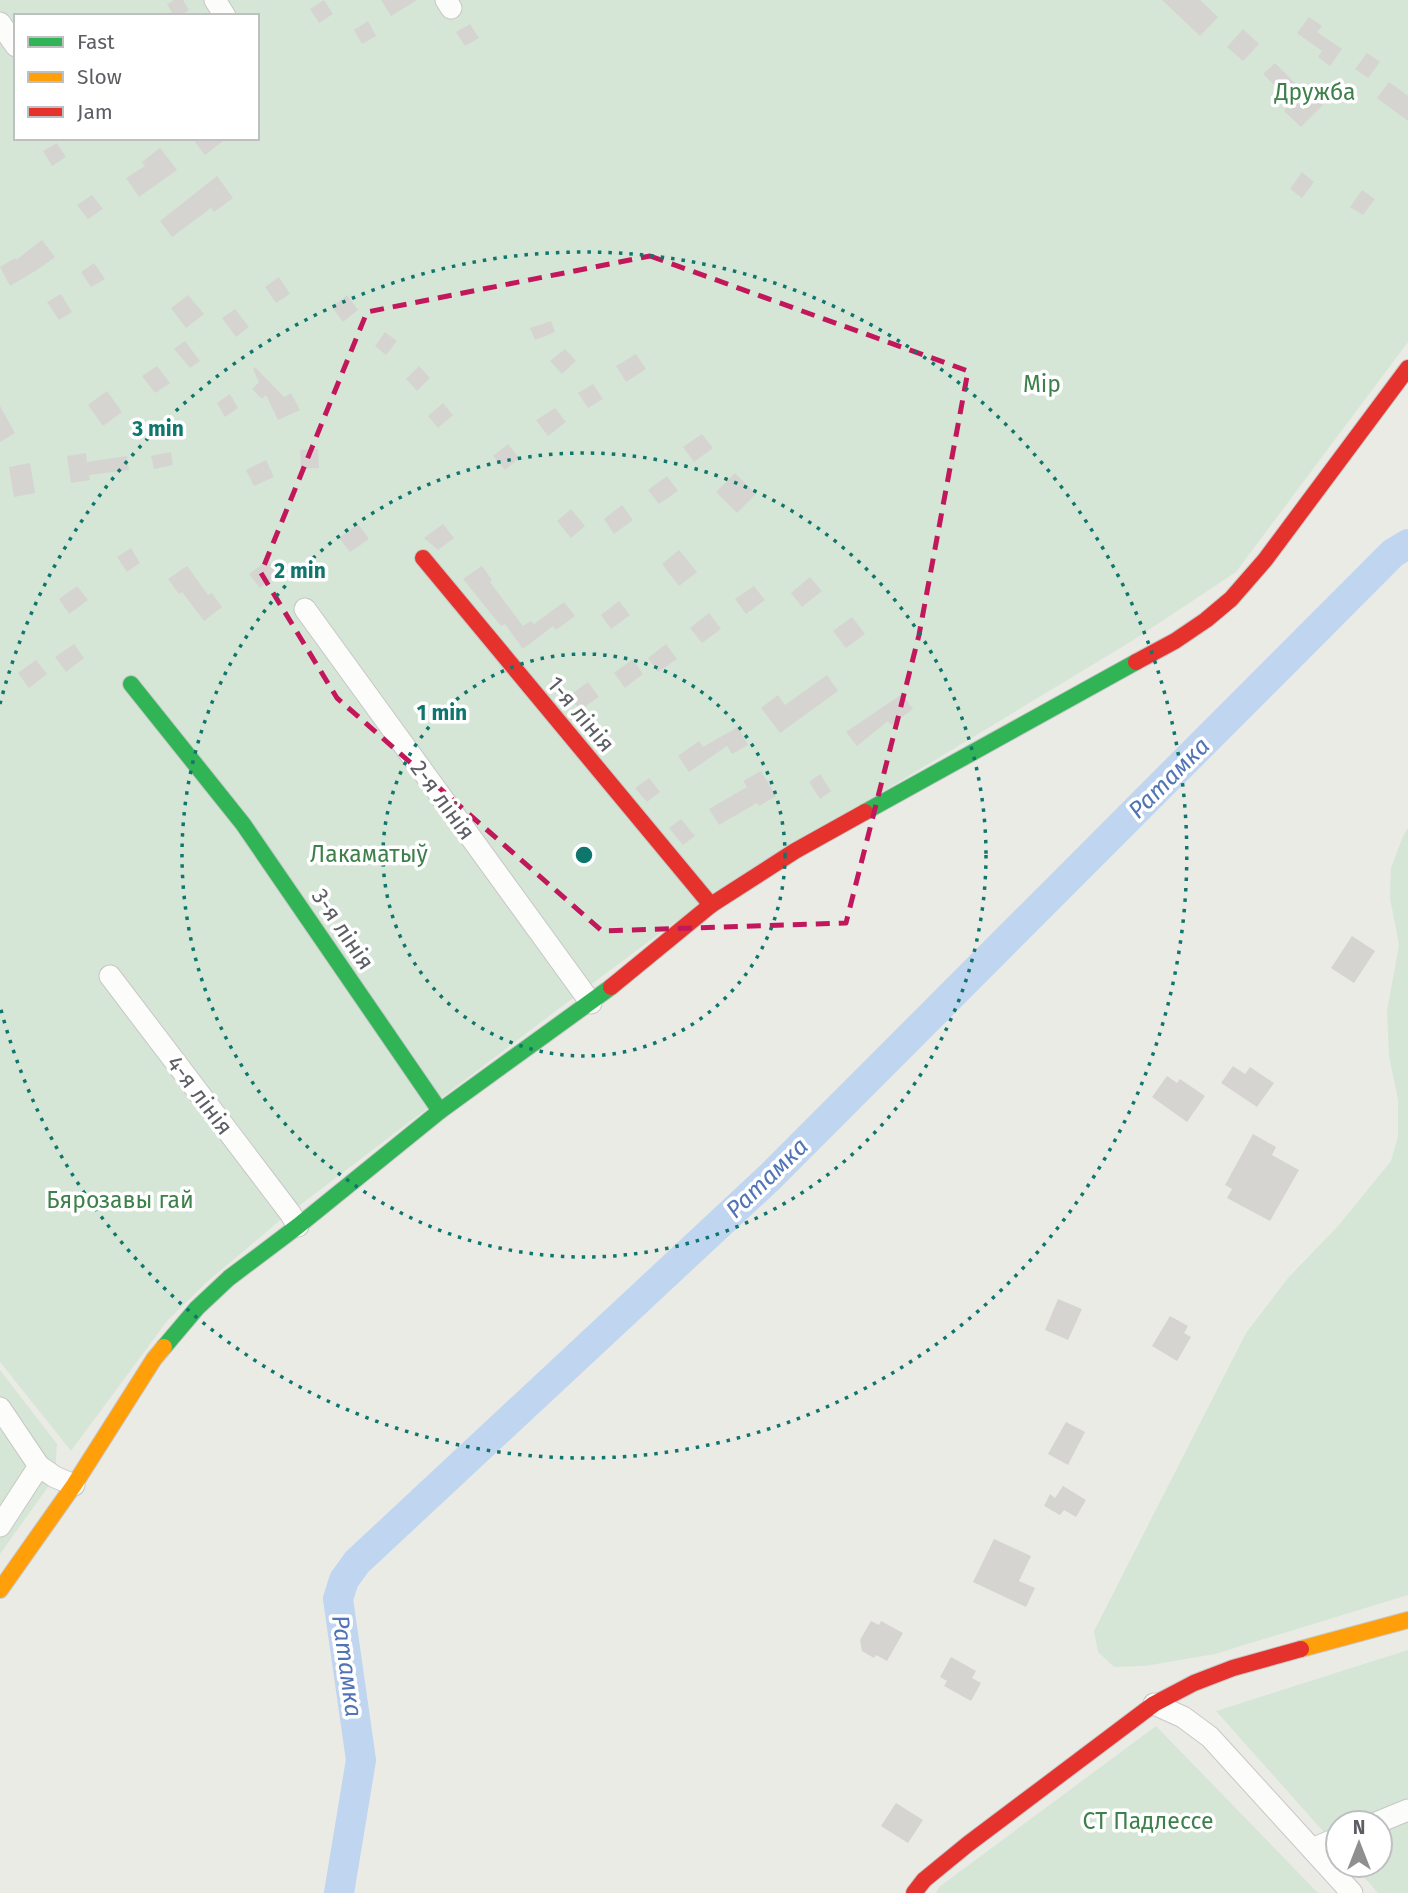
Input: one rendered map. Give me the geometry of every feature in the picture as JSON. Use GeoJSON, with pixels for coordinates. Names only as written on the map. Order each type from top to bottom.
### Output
{"type":"FeatureCollection","features":[{"type":"Feature","properties":{"kind":"street"},"geometry":{"type":"LineString","coordinates":[[0,23],[14,43]]}},
{"type":"Feature","properties":{"kind":"street"},"geometry":{"type":"LineString","coordinates":[[0,1590],[74,1485],[154,1359],[174,1334],[229,1278],[294,1220],[707,902],[1175,641],[1206,620],[1231,599],[1265,561],[1408,368]]}},
{"type":"Feature","properties":{"kind":"street","name":"1-я лінія"},"geometry":{"type":"LineString","coordinates":[[423,558],[707,902]]}},
{"type":"Feature","properties":{"kind":"street","name":"2-я лінія"},"geometry":{"type":"LineString","coordinates":[[305,609],[586,997]]}},
{"type":"Feature","properties":{"kind":"street","name":"3-я лінія"},"geometry":{"type":"LineString","coordinates":[[131,684],[243,824],[437,1108]]}},
{"type":"Feature","properties":{"kind":"street","name":"4-я лінія"},"geometry":{"type":"LineString","coordinates":[[110,976],[294,1220]]}},
{"type":"Feature","properties":{"kind":"street"},"geometry":{"type":"LineString","coordinates":[[0,1408],[39,1466],[74,1485]]}},
{"type":"Feature","properties":{"kind":"street"},"geometry":{"type":"LineString","coordinates":[[0,1526],[39,1466]]}},
{"type":"Feature","properties":{"kind":"street"},"geometry":{"type":"LineString","coordinates":[[914,1893],[924,1880],[968,1844],[1154,1704],[1194,1683],[1233,1668],[1408,1620]]}},
{"type":"Feature","properties":{"kind":"street"},"geometry":{"type":"LineString","coordinates":[[1154,1704],[1183,1717],[1210,1737],[1352,1893]]}},
{"type":"Feature","properties":{"kind":"street"},"geometry":{"type":"LineString","coordinates":[[1312,1849],[1324,1844]]}},
{"type":"Feature","properties":{"kind":"highlighted area"},"geometry":{"type":"Polygon","coordinates":[[[650,256],[968,371],[919,635],[846,923],[602,931],[337,698],[261,573],[367,312],[650,256]]]}},
{"type":"Feature","properties":{"kind":"green space"},"geometry":{"type":"Polygon","coordinates":[[[0,0],[1408,0],[1408,342],[1236,572],[1132,641],[710,896],[577,995],[283,1218],[207,1282],[167,1321],[71,1451],[0,1362],[0,0]]]}},
{"type":"Feature","properties":{"kind":"green space"},"geometry":{"type":"Polygon","coordinates":[[[1408,828],[1408,1595],[1215,1654],[1145,1666],[1114,1667],[1098,1652],[1094,1631],[1246,1333],[1288,1278],[1338,1226],[1391,1161],[1398,1136],[1398,1100],[1389,1056],[1387,1011],[1399,945],[1390,898],[1391,868],[1408,828]]]}},
{"type":"Feature","properties":{"kind":"green space"},"geometry":{"type":"Polygon","coordinates":[[[0,1370],[57,1444],[55,1477],[0,1554],[0,1370]]]}},
{"type":"Feature","properties":{"kind":"green space"},"geometry":{"type":"Polygon","coordinates":[[[1408,1650],[1408,1893],[1378,1893],[1366,1879],[1394,1879],[1394,1809],[1324,1809],[1324,1832],[1216,1711],[1408,1650]]]}},
{"type":"Feature","properties":{"kind":"green space","name":"СТ Падлессе"},"geometry":{"type":"Polygon","coordinates":[[[1156,1726],[1318,1893],[936,1893],[939,1887],[1156,1726]]]}},
{"type":"Feature","properties":{"kind":"building"},"geometry":{"type":"Polygon","coordinates":[[[174,0],[183,0],[189,10],[183,14],[173,14],[167,4],[174,0]]]}},
{"type":"Feature","properties":{"kind":"building"},"geometry":{"type":"Polygon","coordinates":[[[324,0],[333,14],[319,23],[310,9],[324,0]]]}},
{"type":"Feature","properties":{"kind":"building"},"geometry":{"type":"Polygon","coordinates":[[[381,0],[417,0],[391,16],[381,0]]]}},
{"type":"Feature","properties":{"kind":"building"},"geometry":{"type":"Polygon","coordinates":[[[1162,0],[1200,0],[1218,17],[1200,36],[1162,0]]]}},
{"type":"Feature","properties":{"kind":"building"},"geometry":{"type":"Polygon","coordinates":[[[1309,17],[1322,26],[1317,32],[1342,49],[1330,66],[1318,57],[1322,51],[1297,33],[1309,17]]]}},
{"type":"Feature","properties":{"kind":"building"},"geometry":{"type":"Polygon","coordinates":[[[368,21],[376,36],[362,44],[354,30],[368,21]]]}},
{"type":"Feature","properties":{"kind":"building"},"geometry":{"type":"Polygon","coordinates":[[[470,24],[479,38],[465,46],[456,32],[470,24]]]}},
{"type":"Feature","properties":{"kind":"building"},"geometry":{"type":"Polygon","coordinates":[[[1243,29],[1259,44],[1243,61],[1227,47],[1243,29]]]}},
{"type":"Feature","properties":{"kind":"building"},"geometry":{"type":"Polygon","coordinates":[[[1367,53],[1380,62],[1368,78],[1355,69],[1367,53]]]}},
{"type":"Feature","properties":{"kind":"building"},"geometry":{"type":"Polygon","coordinates":[[[1275,63],[1303,91],[1306,88],[1323,105],[1301,127],[1284,111],[1292,103],[1263,74],[1275,63]]]}},
{"type":"Feature","properties":{"kind":"building"},"geometry":{"type":"Polygon","coordinates":[[[1389,82],[1408,96],[1408,121],[1377,98],[1389,82]]]}},
{"type":"Feature","properties":{"kind":"building"},"geometry":{"type":"Polygon","coordinates":[[[194,140],[224,140],[205,155],[194,140]]]}},
{"type":"Feature","properties":{"kind":"building"},"geometry":{"type":"Polygon","coordinates":[[[57,143],[66,157],[52,166],[43,151],[57,143]]]}},
{"type":"Feature","properties":{"kind":"building"},"geometry":{"type":"Polygon","coordinates":[[[160,148],[177,170],[139,197],[126,178],[145,166],[142,162],[160,148]]]}},
{"type":"Feature","properties":{"kind":"building"},"geometry":{"type":"Polygon","coordinates":[[[1302,172],[1314,182],[1302,198],[1290,189],[1302,172]]]}},
{"type":"Feature","properties":{"kind":"building"},"geometry":{"type":"Polygon","coordinates":[[[217,176],[233,198],[214,212],[211,208],[172,237],[160,221],[217,176]]]}},
{"type":"Feature","properties":{"kind":"building"},"geometry":{"type":"Polygon","coordinates":[[[1362,190],[1375,199],[1363,215],[1350,207],[1362,190]]]}},
{"type":"Feature","properties":{"kind":"building"},"geometry":{"type":"Polygon","coordinates":[[[92,195],[103,209],[88,219],[77,205],[92,195]]]}},
{"type":"Feature","properties":{"kind":"building"},"geometry":{"type":"Polygon","coordinates":[[[42,240],[55,257],[10,286],[0,267],[15,258],[16,260],[42,240]]]}},
{"type":"Feature","properties":{"kind":"building"},"geometry":{"type":"Polygon","coordinates":[[[94,263],[105,279],[91,287],[81,272],[94,263]]]}},
{"type":"Feature","properties":{"kind":"building"},"geometry":{"type":"Polygon","coordinates":[[[279,277],[290,294],[276,303],[265,287],[279,277]]]}},
{"type":"Feature","properties":{"kind":"building"},"geometry":{"type":"Polygon","coordinates":[[[61,294],[72,312],[59,320],[47,302],[61,294]]]}},
{"type":"Feature","properties":{"kind":"building"},"geometry":{"type":"Polygon","coordinates":[[[188,295],[204,314],[186,328],[171,308],[188,295]]]}},
{"type":"Feature","properties":{"kind":"building"},"geometry":{"type":"Polygon","coordinates":[[[347,295],[358,310],[343,322],[332,307],[347,295]]]}},
{"type":"Feature","properties":{"kind":"building"},"geometry":{"type":"Polygon","coordinates":[[[235,309],[249,327],[236,337],[222,318],[235,309]]]}},
{"type":"Feature","properties":{"kind":"building"},"geometry":{"type":"Polygon","coordinates":[[[551,321],[555,332],[535,340],[530,328],[551,321]]]}},
{"type":"Feature","properties":{"kind":"building"},"geometry":{"type":"Polygon","coordinates":[[[385,332],[397,341],[386,355],[375,346],[385,332]]]}},
{"type":"Feature","properties":{"kind":"building"},"geometry":{"type":"Polygon","coordinates":[[[185,341],[200,361],[190,368],[174,349],[185,341]]]}},
{"type":"Feature","properties":{"kind":"building"},"geometry":{"type":"Polygon","coordinates":[[[565,349],[576,361],[562,374],[550,361],[565,349]]]}},
{"type":"Feature","properties":{"kind":"building"},"geometry":{"type":"Polygon","coordinates":[[[636,354],[646,369],[626,382],[616,366],[636,354]]]}},
{"type":"Feature","properties":{"kind":"building"},"geometry":{"type":"Polygon","coordinates":[[[157,366],[170,383],[155,393],[142,376],[157,366]]]}},
{"type":"Feature","properties":{"kind":"building"},"geometry":{"type":"Polygon","coordinates":[[[419,366],[430,378],[417,391],[406,379],[419,366]]]}},
{"type":"Feature","properties":{"kind":"building"},"geometry":{"type":"Polygon","coordinates":[[[255,367],[284,397],[291,393],[300,410],[278,420],[266,395],[262,399],[252,389],[259,382],[253,369],[255,367]]]}},
{"type":"Feature","properties":{"kind":"building"},"geometry":{"type":"Polygon","coordinates":[[[593,384],[603,399],[588,408],[578,393],[593,384]]]}},
{"type":"Feature","properties":{"kind":"building"},"geometry":{"type":"Polygon","coordinates":[[[107,391],[122,412],[103,426],[88,405],[107,391]]]}},
{"type":"Feature","properties":{"kind":"building"},"geometry":{"type":"Polygon","coordinates":[[[230,394],[238,408],[225,417],[217,403],[230,394]]]}},
{"type":"Feature","properties":{"kind":"building"},"geometry":{"type":"Polygon","coordinates":[[[443,403],[453,415],[438,428],[428,416],[443,403]]]}},
{"type":"Feature","properties":{"kind":"building"},"geometry":{"type":"Polygon","coordinates":[[[0,406],[15,433],[0,442],[0,406]]]}},
{"type":"Feature","properties":{"kind":"building"},"geometry":{"type":"Polygon","coordinates":[[[555,408],[566,422],[548,436],[536,420],[555,408]]]}},
{"type":"Feature","properties":{"kind":"building"},"geometry":{"type":"Polygon","coordinates":[[[702,434],[713,448],[694,462],[683,447],[702,434]]]}},
{"type":"Feature","properties":{"kind":"building"},"geometry":{"type":"Polygon","coordinates":[[[508,444],[519,458],[505,470],[493,456],[508,444]]]}},
{"type":"Feature","properties":{"kind":"building"},"geometry":{"type":"Polygon","coordinates":[[[318,449],[319,468],[301,469],[300,450],[318,449]]]}},
{"type":"Feature","properties":{"kind":"building"},"geometry":{"type":"Polygon","coordinates":[[[171,452],[173,465],[154,469],[151,456],[171,452]]]}},
{"type":"Feature","properties":{"kind":"building"},"geometry":{"type":"Polygon","coordinates":[[[86,453],[87,462],[127,456],[129,470],[89,475],[90,480],[71,483],[67,456],[86,453]]]}},
{"type":"Feature","properties":{"kind":"building"},"geometry":{"type":"Polygon","coordinates":[[[266,460],[274,477],[254,486],[246,470],[266,460]]]}},
{"type":"Feature","properties":{"kind":"building"},"geometry":{"type":"Polygon","coordinates":[[[30,463],[35,493],[14,497],[9,467],[30,463]]]}},
{"type":"Feature","properties":{"kind":"building"},"geometry":{"type":"Polygon","coordinates":[[[735,473],[756,494],[737,513],[716,492],[735,473]]]}},
{"type":"Feature","properties":{"kind":"building"},"geometry":{"type":"Polygon","coordinates":[[[667,476],[678,491],[659,504],[648,490],[667,476]]]}},
{"type":"Feature","properties":{"kind":"building"},"geometry":{"type":"Polygon","coordinates":[[[622,505],[633,520],[614,534],[604,519],[622,505]]]}},
{"type":"Feature","properties":{"kind":"building"},"geometry":{"type":"Polygon","coordinates":[[[571,509],[585,526],[571,538],[557,521],[571,509]]]}},
{"type":"Feature","properties":{"kind":"building"},"geometry":{"type":"Polygon","coordinates":[[[358,524],[369,539],[350,552],[339,538],[358,524]]]}},
{"type":"Feature","properties":{"kind":"building"},"geometry":{"type":"Polygon","coordinates":[[[443,524],[454,538],[438,550],[424,538],[443,524]]]}},
{"type":"Feature","properties":{"kind":"building"},"geometry":{"type":"Polygon","coordinates":[[[131,548],[140,563],[127,572],[117,557],[131,548]]]}},
{"type":"Feature","properties":{"kind":"building"},"geometry":{"type":"Polygon","coordinates":[[[679,550],[697,572],[679,586],[662,564],[679,550]]]}},
{"type":"Feature","properties":{"kind":"building"},"geometry":{"type":"Polygon","coordinates":[[[268,560],[279,574],[260,588],[249,574],[268,560]]]}},
{"type":"Feature","properties":{"kind":"building"},"geometry":{"type":"Polygon","coordinates":[[[187,566],[208,595],[212,593],[222,607],[204,621],[182,592],[179,594],[168,579],[187,566]]]}},
{"type":"Feature","properties":{"kind":"building"},"geometry":{"type":"Polygon","coordinates":[[[482,566],[492,580],[490,582],[523,626],[531,621],[534,624],[564,602],[575,616],[556,630],[553,626],[523,649],[505,624],[501,626],[463,579],[482,566]]]}},
{"type":"Feature","properties":{"kind":"building"},"geometry":{"type":"Polygon","coordinates":[[[810,577],[822,591],[802,607],[791,593],[810,577]]]}},
{"type":"Feature","properties":{"kind":"building"},"geometry":{"type":"Polygon","coordinates":[[[77,586],[88,600],[69,614],[59,599],[77,586]]]}},
{"type":"Feature","properties":{"kind":"building"},"geometry":{"type":"Polygon","coordinates":[[[754,586],[765,600],[746,614],[735,599],[754,586]]]}},
{"type":"Feature","properties":{"kind":"building"},"geometry":{"type":"Polygon","coordinates":[[[619,601],[630,615],[611,629],[601,615],[619,601]]]}},
{"type":"Feature","properties":{"kind":"building"},"geometry":{"type":"Polygon","coordinates":[[[709,613],[721,629],[702,643],[690,628],[709,613]]]}},
{"type":"Feature","properties":{"kind":"building"},"geometry":{"type":"Polygon","coordinates":[[[852,617],[865,634],[846,648],[833,631],[852,617]]]}},
{"type":"Feature","properties":{"kind":"building"},"geometry":{"type":"Polygon","coordinates":[[[74,644],[84,658],[66,672],[55,657],[74,644]]]}},
{"type":"Feature","properties":{"kind":"building"},"geometry":{"type":"Polygon","coordinates":[[[666,644],[677,659],[658,672],[648,658],[666,644]]]}},
{"type":"Feature","properties":{"kind":"building"},"geometry":{"type":"Polygon","coordinates":[[[633,659],[643,674],[625,688],[614,673],[633,659]]]}},
{"type":"Feature","properties":{"kind":"building"},"geometry":{"type":"Polygon","coordinates":[[[36,660],[47,674],[29,688],[18,673],[36,660]]]}},
{"type":"Feature","properties":{"kind":"building"},"geometry":{"type":"Polygon","coordinates":[[[827,675],[838,691],[780,733],[761,708],[778,695],[785,705],[827,675]]]}},
{"type":"Feature","properties":{"kind":"building"},"geometry":{"type":"Polygon","coordinates":[[[588,682],[599,697],[580,710],[569,696],[588,682]]]}},
{"type":"Feature","properties":{"kind":"building"},"geometry":{"type":"Polygon","coordinates":[[[902,694],[913,709],[891,725],[888,721],[857,746],[846,732],[902,694]]]}},
{"type":"Feature","properties":{"kind":"building"},"geometry":{"type":"Polygon","coordinates":[[[738,727],[748,745],[732,754],[727,746],[689,772],[678,756],[699,741],[703,747],[738,727]]]}},
{"type":"Feature","properties":{"kind":"building"},"geometry":{"type":"Polygon","coordinates":[[[761,771],[776,796],[759,806],[757,803],[719,825],[709,809],[747,787],[743,781],[761,771]]]}},
{"type":"Feature","properties":{"kind":"building"},"geometry":{"type":"Polygon","coordinates":[[[820,774],[831,791],[820,799],[809,782],[820,774]]]}},
{"type":"Feature","properties":{"kind":"building"},"geometry":{"type":"Polygon","coordinates":[[[649,778],[660,792],[647,802],[635,788],[649,778]]]}},
{"type":"Feature","properties":{"kind":"building"},"geometry":{"type":"Polygon","coordinates":[[[681,819],[695,836],[683,845],[669,828],[681,819]]]}},
{"type":"Feature","properties":{"kind":"building"},"geometry":{"type":"Polygon","coordinates":[[[1352,936],[1375,951],[1354,983],[1331,968],[1352,936]]]}},
{"type":"Feature","properties":{"kind":"building"},"geometry":{"type":"Polygon","coordinates":[[[1233,1066],[1245,1074],[1250,1067],[1274,1083],[1257,1107],[1221,1083],[1233,1066]]]}},
{"type":"Feature","properties":{"kind":"building"},"geometry":{"type":"Polygon","coordinates":[[[1167,1076],[1177,1083],[1180,1079],[1205,1096],[1187,1122],[1152,1097],[1167,1076]]]}},
{"type":"Feature","properties":{"kind":"building"},"geometry":{"type":"Polygon","coordinates":[[[1253,1134],[1276,1147],[1272,1155],[1299,1170],[1270,1221],[1227,1198],[1232,1189],[1225,1185],[1253,1134]]]}},
{"type":"Feature","properties":{"kind":"building"},"geometry":{"type":"Polygon","coordinates":[[[1058,1299],[1082,1309],[1068,1340],[1045,1330],[1058,1299]]]}},
{"type":"Feature","properties":{"kind":"building"},"geometry":{"type":"Polygon","coordinates":[[[1170,1316],[1188,1326],[1184,1333],[1191,1337],[1177,1361],[1152,1346],[1170,1316]]]}},
{"type":"Feature","properties":{"kind":"building"},"geometry":{"type":"Polygon","coordinates":[[[1066,1422],[1085,1432],[1068,1465],[1048,1454],[1066,1422]]]}},
{"type":"Feature","properties":{"kind":"building"},"geometry":{"type":"Polygon","coordinates":[[[1063,1486],[1086,1500],[1076,1517],[1064,1510],[1060,1515],[1044,1506],[1050,1494],[1055,1498],[1063,1486]]]}},
{"type":"Feature","properties":{"kind":"building"},"geometry":{"type":"Polygon","coordinates":[[[994,1539],[1031,1556],[1019,1581],[1035,1588],[1026,1607],[973,1582],[994,1539]]]}},
{"type":"Feature","properties":{"kind":"building"},"geometry":{"type":"Polygon","coordinates":[[[871,1621],[879,1625],[881,1621],[903,1633],[887,1661],[862,1651],[860,1640],[871,1621]]]}},
{"type":"Feature","properties":{"kind":"building"},"geometry":{"type":"Polygon","coordinates":[[[951,1657],[976,1671],[972,1678],[981,1683],[971,1701],[944,1686],[947,1681],[940,1677],[951,1657]]]}},
{"type":"Feature","properties":{"kind":"building"},"geometry":{"type":"Polygon","coordinates":[[[896,1803],[923,1820],[908,1843],[881,1826],[896,1803]]]}},
{"type":"Feature","properties":{"kind":"waterway","name":"Ратамка"},"geometry":{"type":"LineString","coordinates":[[339,1893],[361,1760],[338,1599],[344,1580],[357,1562],[771,1176],[1393,553],[1408,544]]}},
{"type":"Feature","properties":{"kind":"traffic: fast"},"geometry":{"type":"LineString","coordinates":[[865,812],[1136,662]]}},
{"type":"Feature","properties":{"kind":"traffic: fast"},"geometry":{"type":"LineString","coordinates":[[131,684],[243,824],[440,1111]]}},
{"type":"Feature","properties":{"kind":"traffic: fast"},"geometry":{"type":"LineString","coordinates":[[164,1347],[197,1308],[229,1278],[440,1111],[611,987]]}},
{"type":"Feature","properties":{"kind":"traffic: slow"},"geometry":{"type":"LineString","coordinates":[[0,1590],[74,1485],[164,1347]]}},
{"type":"Feature","properties":{"kind":"traffic: slow"},"geometry":{"type":"LineString","coordinates":[[1301,1649],[1408,1620]]}},
{"type":"Feature","properties":{"kind":"traffic: jam"},"geometry":{"type":"LineString","coordinates":[[1136,662],[1175,641],[1231,599],[1265,560],[1408,368]]}},
{"type":"Feature","properties":{"kind":"traffic: jam"},"geometry":{"type":"LineString","coordinates":[[423,558],[711,905]]}},
{"type":"Feature","properties":{"kind":"traffic: jam"},"geometry":{"type":"LineString","coordinates":[[611,987],[711,905],[795,851],[865,812]]}},
{"type":"Feature","properties":{"kind":"traffic: jam"},"geometry":{"type":"LineString","coordinates":[[914,1893],[924,1880],[968,1844],[1154,1704],[1194,1683],[1233,1668],[1301,1649]]}},
{"type":"Feature","properties":{"kind":"park label","name":"Дружба"},"geometry":{"type":"Point","coordinates":[1315,92]}},
{"type":"Feature","properties":{"kind":"park label","name":"Мір"},"geometry":{"type":"Point","coordinates":[1042,384]}},
{"type":"Feature","properties":{"kind":"park label","name":"Лакаматыў"},"geometry":{"type":"Point","coordinates":[369,854]}},
{"type":"Feature","properties":{"kind":"park label","name":"Бярозавы гай"},"geometry":{"type":"Point","coordinates":[120,1200]}}]}
